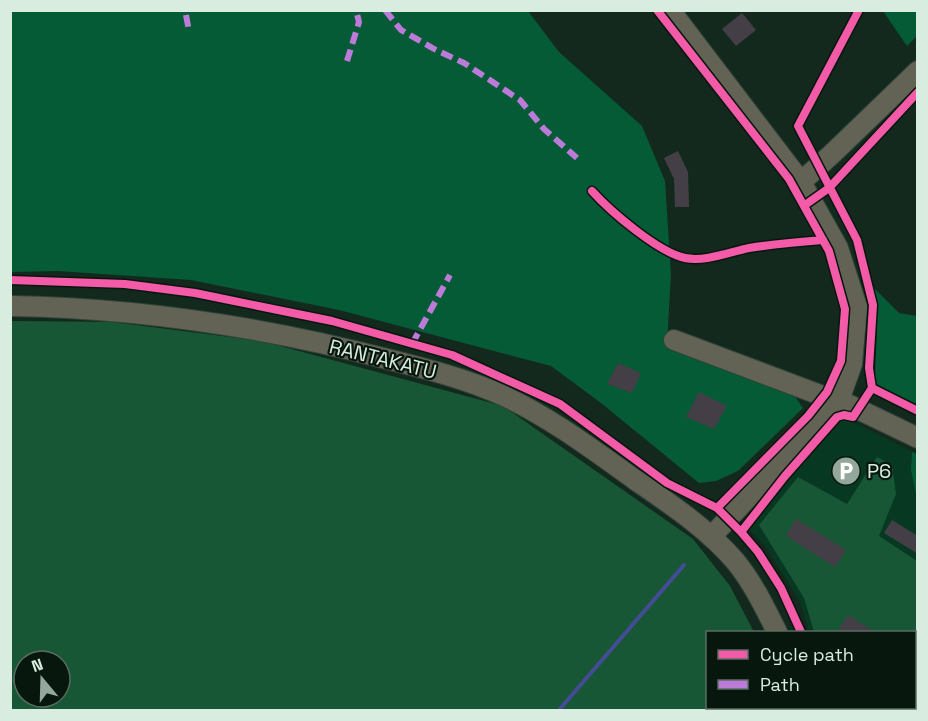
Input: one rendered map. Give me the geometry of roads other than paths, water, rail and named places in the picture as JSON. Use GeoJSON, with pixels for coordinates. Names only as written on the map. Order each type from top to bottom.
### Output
{"type":"FeatureCollection","features":[{"type":"Feature","properties":{"kind":"street"},"geometry":{"type":"LineString","coordinates":[[675,12],[801,182],[838,248],[857,307],[852,364],[839,400],[711,537]]}},
{"type":"Feature","properties":{"kind":"street"},"geometry":{"type":"LineString","coordinates":[[801,182],[918,70]]}},
{"type":"Feature","properties":{"kind":"street","name":"RANTAKATU"},"geometry":{"type":"LineString","coordinates":[[10,306],[105,310],[203,321],[339,346],[447,375],[503,396],[552,421],[686,516],[711,537],[736,562],[747,577],[776,631]]}},
{"type":"Feature","properties":{"kind":"street"},"geometry":{"type":"LineString","coordinates":[[674,340],[839,400],[918,438]]}},
{"type":"Feature","properties":{"kind":"waterway"},"geometry":{"type":"LineString","coordinates":[[559,710],[684,565]]}},
{"type":"Feature","properties":{"kind":"place","name":"P6"},"geometry":{"type":"Point","coordinates":[846,471]}}]}
